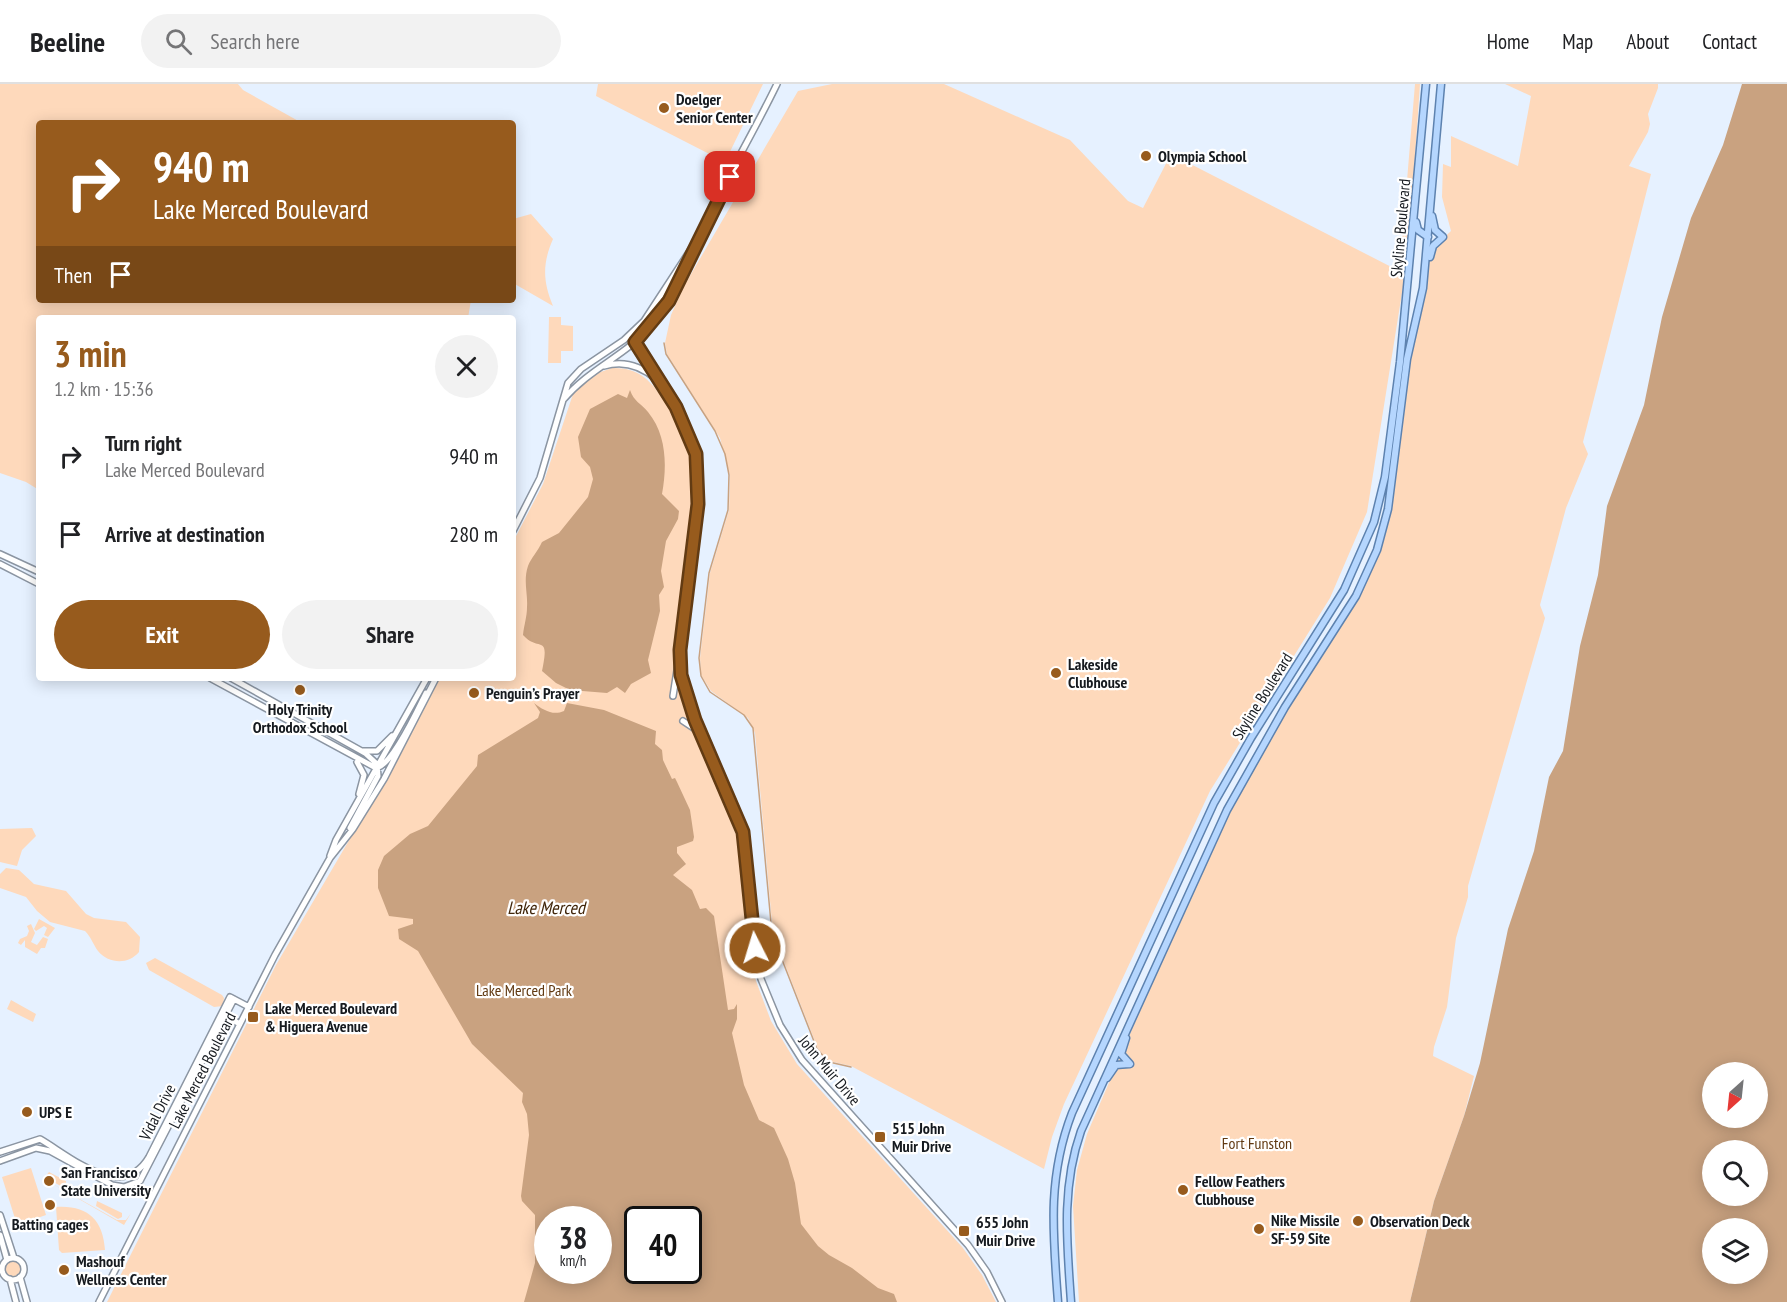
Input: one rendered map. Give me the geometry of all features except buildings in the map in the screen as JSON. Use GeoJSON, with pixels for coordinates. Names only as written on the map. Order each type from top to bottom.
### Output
{"type":"FeatureCollection","features":[{"type":"Feature","properties":{"kind":"main road"},"geometry":{"type":"LineString","coordinates":[[516,525],[540,478],[566,387],[577,372],[630,335],[656,305],[698,239],[777,84]]}},
{"type":"Feature","properties":{"kind":"main road","name":"Skyline Boulevard"},"geometry":{"type":"LineString","coordinates":[[1058,1302],[1052,1205],[1056,1166],[1064,1136],[1176,881],[1214,803],[1254,732],[1344,590],[1364,550],[1385,477],[1410,277],[1426,84]]}},
{"type":"Feature","properties":{"kind":"main road","name":"Skyline Boulevard"},"geometry":{"type":"LineString","coordinates":[[1071,1302],[1065,1215],[1068,1177],[1077,1141],[1227,810],[1285,707],[1356,596],[1377,550],[1388,508],[1405,370],[1425,275],[1441,84]]}},
{"type":"Feature","properties":{"kind":"main road"},"geometry":{"type":"LineString","coordinates":[[1417,192],[1417,227],[1428,237]]}},
{"type":"Feature","properties":{"kind":"main road"},"geometry":{"type":"LineString","coordinates":[[1425,275],[1432,249],[1443,237],[1435,230],[1431,206]]}},
{"type":"Feature","properties":{"kind":"main road"},"geometry":{"type":"LineString","coordinates":[[1410,277],[1416,245],[1422,238],[1428,237]]}},
{"type":"Feature","properties":{"kind":"main road"},"geometry":{"type":"LineString","coordinates":[[563,400],[579,381],[635,342],[669,301],[690,262],[698,239]]}},
{"type":"Feature","properties":{"kind":"main road","name":"John Muir Drive"},"geometry":{"type":"LineString","coordinates":[[630,335],[664,388],[688,432],[698,470],[697,512],[680,657],[684,688],[743,832],[756,956],[764,988],[780,1025],[797,1054],[830,1094],[973,1250],[1002,1302]]}},
{"type":"Feature","properties":{"kind":"main road"},"geometry":{"type":"LineString","coordinates":[[597,369],[617,363],[632,365],[651,375],[664,388]]}},
{"type":"Feature","properties":{"kind":"main road"},"geometry":{"type":"LineString","coordinates":[[0,554],[36,571]]}},
{"type":"Feature","properties":{"kind":"main road"},"geometry":{"type":"LineString","coordinates":[[0,564],[36,582]]}},
{"type":"Feature","properties":{"kind":"main road"},"geometry":{"type":"LineString","coordinates":[[673,696],[680,657]]}},
{"type":"Feature","properties":{"kind":"main road"},"geometry":{"type":"LineString","coordinates":[[215,681],[348,755],[378,767]]}},
{"type":"Feature","properties":{"kind":"main road"},"geometry":{"type":"LineString","coordinates":[[236,681],[366,752],[376,751],[399,728]]}},
{"type":"Feature","properties":{"kind":"main road","name":"Lake Merced Boulevard"},"geometry":{"type":"LineString","coordinates":[[330,858],[336,840],[425,681]]}},
{"type":"Feature","properties":{"kind":"main road"},"geometry":{"type":"LineString","coordinates":[[347,836],[378,776],[378,767],[393,753],[433,681]]}},
{"type":"Feature","properties":{"kind":"main road","name":"Lake Merced Boulevard"},"geometry":{"type":"LineString","coordinates":[[101,1300],[249,1007],[330,858],[347,836],[399,751],[434,681]]}},
{"type":"Feature","properties":{"kind":"main road"},"geometry":{"type":"LineString","coordinates":[[683,722],[701,734]]}},
{"type":"Feature","properties":{"kind":"main road"},"geometry":{"type":"LineString","coordinates":[[353,746],[378,767]]}},
{"type":"Feature","properties":{"kind":"main road"},"geometry":{"type":"LineString","coordinates":[[348,755],[362,767],[364,778],[349,817]]}},
{"type":"Feature","properties":{"kind":"main road","name":"Vidal Drive"},"geometry":{"type":"LineString","coordinates":[[107,1180],[141,1174],[232,998],[249,1007]]}},
{"type":"Feature","properties":{"kind":"main road"},"geometry":{"type":"LineString","coordinates":[[1101,1086],[1116,1065],[1130,1064],[1121,1054],[1134,1011]]}},
{"type":"Feature","properties":{"kind":"main road"},"geometry":{"type":"LineString","coordinates":[[224,1015],[240,1024]]}},
{"type":"Feature","properties":{"kind":"main road"},"geometry":{"type":"LineString","coordinates":[[0,1152],[39,1139],[107,1180]]}},
{"type":"Feature","properties":{"kind":"main road"},"geometry":{"type":"LineString","coordinates":[[0,1161],[33,1149],[50,1151],[107,1180]]}},
{"type":"Feature","properties":{"kind":"main road"},"geometry":{"type":"LineString","coordinates":[[0,1215],[14,1258],[23,1267],[20,1277],[27,1302]]}},
{"type":"Feature","properties":{"kind":"main road"},"geometry":{"type":"LineString","coordinates":[[0,1235],[7,1260],[2,1271],[10,1279],[16,1302]]}},
{"type":"Feature","properties":{"kind":"main road"},"geometry":{"type":"LineString","coordinates":[[7,1260],[14,1258]]}},
{"type":"Feature","properties":{"kind":"main road"},"geometry":{"type":"LineString","coordinates":[[10,1279],[20,1277]]}},
{"type":"Feature","properties":{"kind":"green space"},"geometry":{"type":"Polygon","coordinates":[[[0,84],[238,84],[243,90],[297,120],[36,120],[36,303],[470,303],[468,315],[36,315],[36,488],[0,473],[0,84]]]}},
{"type":"Feature","properties":{"kind":"green space"},"geometry":{"type":"Polygon","coordinates":[[[598,84],[763,84],[725,162],[596,96],[598,84]]]}},
{"type":"Feature","properties":{"kind":"green space"},"geometry":{"type":"Polygon","coordinates":[[[832,84],[944,84],[1070,140],[1128,201],[1143,208],[1171,154],[1405,274],[1367,512],[1330,598],[1210,791],[1064,1104],[1044,1169],[851,1066],[829,1061],[818,1049],[773,934],[755,733],[748,718],[711,691],[701,675],[700,658],[710,573],[729,510],[730,475],[720,438],[667,354],[665,343],[671,315],[684,286],[798,91],[832,84]]]}},
{"type":"Feature","properties":{"kind":"green space"},"geometry":{"type":"Polygon","coordinates":[[[1415,84],[1420,84],[1409,244],[1402,241],[1415,84]]]}},
{"type":"Feature","properties":{"kind":"green space","name":"Fort Funston"},"geometry":{"type":"Polygon","coordinates":[[[1505,84],[1658,84],[1658,88],[1648,114],[1650,124],[1648,132],[1629,166],[1651,174],[1583,442],[1588,454],[1566,508],[1540,605],[1545,618],[1468,886],[1468,897],[1456,938],[1447,1007],[1433,1056],[1474,1076],[1464,1116],[1434,1201],[1410,1302],[1079,1302],[1073,1206],[1077,1170],[1087,1134],[1174,931],[1224,823],[1281,720],[1328,646],[1384,528],[1407,359],[1425,275],[1432,249],[1451,231],[1442,197],[1443,164],[1451,167],[1451,136],[1518,166],[1531,96],[1505,84]]]}},
{"type":"Feature","properties":{"kind":"green space"},"geometry":{"type":"Polygon","coordinates":[[[531,214],[553,239],[545,273],[547,289],[553,306],[516,285],[516,218],[531,214]]]}},
{"type":"Feature","properties":{"kind":"green space"},"geometry":{"type":"Polygon","coordinates":[[[549,317],[561,317],[561,325],[573,326],[573,351],[561,351],[561,363],[548,363],[549,317]]]}},
{"type":"Feature","properties":{"kind":"green space","name":"Lake Merced Park"},"geometry":{"type":"Polygon","coordinates":[[[612,368],[620,368],[641,375],[656,390],[673,414],[689,448],[694,492],[690,547],[675,649],[675,672],[681,695],[739,842],[748,948],[756,981],[771,1021],[797,1064],[963,1248],[982,1275],[996,1302],[107,1302],[276,965],[399,755],[437,681],[516,681],[516,536],[543,484],[574,391],[592,375],[612,368]]]}},
{"type":"Feature","properties":{"kind":"green space"},"geometry":{"type":"Polygon","coordinates":[[[32,828],[36,836],[22,850],[17,866],[0,862],[0,829],[32,828]]]}},
{"type":"Feature","properties":{"kind":"green space"},"geometry":{"type":"Polygon","coordinates":[[[6,868],[19,870],[34,884],[66,891],[86,914],[94,918],[126,922],[140,937],[139,952],[124,961],[113,960],[102,955],[85,931],[50,922],[26,897],[0,888],[0,874],[6,868]]]}},
{"type":"Feature","properties":{"kind":"green space"},"geometry":{"type":"Polygon","coordinates":[[[39,919],[55,928],[48,937],[44,935],[47,928],[44,926],[36,931],[34,929],[39,919]]]}},
{"type":"Feature","properties":{"kind":"green space"},"geometry":{"type":"Polygon","coordinates":[[[31,924],[35,933],[31,942],[37,945],[43,937],[48,939],[45,948],[41,948],[37,954],[25,947],[25,940],[21,945],[18,943],[20,939],[27,936],[29,931],[27,926],[31,924]]]}},
{"type":"Feature","properties":{"kind":"green space"},"geometry":{"type":"Polygon","coordinates":[[[155,958],[222,995],[223,1006],[214,1007],[149,970],[146,963],[155,958]]]}},
{"type":"Feature","properties":{"kind":"green space"},"geometry":{"type":"Polygon","coordinates":[[[11,1000],[36,1014],[33,1022],[7,1009],[11,1000]]]}},
{"type":"Feature","properties":{"kind":"green space"},"geometry":{"type":"Polygon","coordinates":[[[31,1168],[46,1215],[17,1225],[2,1177],[31,1168]]]}},
{"type":"Feature","properties":{"kind":"green space"},"geometry":{"type":"Polygon","coordinates":[[[49,1172],[66,1181],[66,1187],[45,1177],[49,1172]]]}},
{"type":"Feature","properties":{"kind":"green space"},"geometry":{"type":"Polygon","coordinates":[[[44,1179],[117,1220],[126,1220],[131,1213],[124,1225],[44,1179]]]}},
{"type":"Feature","properties":{"kind":"green space"},"geometry":{"type":"Polygon","coordinates":[[[97,1201],[122,1213],[122,1217],[118,1219],[96,1206],[97,1201]]]}},
{"type":"Feature","properties":{"kind":"green space"},"geometry":{"type":"Polygon","coordinates":[[[56,1207],[76,1209],[91,1216],[101,1230],[105,1250],[62,1253],[59,1250],[56,1207]]]}},
{"type":"Feature","properties":{"kind":"green space"},"geometry":{"type":"Polygon","coordinates":[[[13,1261],[19,1263],[21,1269],[19,1275],[13,1277],[7,1275],[5,1269],[7,1263],[13,1261]]]}},
{"type":"Feature","properties":{"kind":"water"},"geometry":{"type":"Polygon","coordinates":[[[1742,84],[1787,84],[1787,1302],[1410,1302],[1434,1201],[1480,1063],[1508,929],[1534,851],[1549,777],[1563,751],[1580,646],[1598,575],[1607,506],[1644,405],[1662,317],[1691,218],[1723,145],[1742,84]]]}},
{"type":"Feature","properties":{"kind":"water"},"geometry":{"type":"Polygon","coordinates":[[[630,390],[648,412],[659,431],[665,462],[662,494],[679,511],[678,519],[666,541],[661,571],[664,587],[659,595],[660,611],[648,660],[651,673],[631,684],[625,693],[617,687],[607,693],[570,690],[556,683],[542,671],[544,647],[523,635],[527,611],[527,571],[529,563],[542,542],[559,533],[588,497],[593,479],[590,467],[581,457],[578,437],[590,409],[618,394],[627,398],[630,390]]]}},
{"type":"Feature","properties":{"kind":"water","name":"Lake Merced"},"geometry":{"type":"Polygon","coordinates":[[[534,703],[545,710],[556,713],[564,711],[567,703],[604,710],[656,731],[655,744],[662,750],[663,760],[672,779],[675,778],[690,810],[694,837],[693,841],[677,847],[677,853],[686,864],[673,875],[692,890],[700,909],[706,908],[714,916],[728,1010],[734,1009],[737,1004],[737,1019],[732,1033],[744,1085],[759,1120],[774,1128],[788,1159],[795,1183],[801,1224],[818,1246],[829,1255],[852,1268],[878,1288],[894,1294],[897,1302],[524,1302],[534,1267],[534,1284],[612,1284],[612,1206],[534,1206],[534,1214],[522,1201],[529,1135],[527,1114],[522,1102],[523,1093],[472,1044],[418,951],[399,939],[398,929],[413,924],[413,919],[389,916],[378,888],[378,870],[384,856],[410,834],[428,826],[477,766],[478,755],[538,718],[540,712],[534,703]]]}},
{"type":"Feature","properties":{"kind":"waterway"},"geometry":{"type":"LineString","coordinates":[[664,343],[666,354],[715,431],[725,454],[729,475],[728,510],[709,573],[699,658],[701,676],[710,692],[744,715],[753,728],[772,934],[817,1049],[829,1062],[851,1067]]}},
{"type":"Feature","properties":{"kind":"place","name":"Doelger Senior Center"},"geometry":{"type":"Point","coordinates":[664,108]}},
{"type":"Feature","properties":{"kind":"place","name":"Olympia School"},"geometry":{"type":"Point","coordinates":[1146,156]}},
{"type":"Feature","properties":{"kind":"place","name":"Lakeside Clubhouse"},"geometry":{"type":"Point","coordinates":[1056,673]}},
{"type":"Feature","properties":{"kind":"place","name":"Holy Trinity Orthodox School"},"geometry":{"type":"Point","coordinates":[300,690]}},
{"type":"Feature","properties":{"kind":"place","name":"Penguin’s Prayer"},"geometry":{"type":"Point","coordinates":[474,693]}},
{"type":"Feature","properties":{"kind":"place","name":"Lake Merced Boulevard & Higuera Avenue"},"geometry":{"type":"Point","coordinates":[253,1017]}},
{"type":"Feature","properties":{"kind":"place","name":"UPS E"},"geometry":{"type":"Point","coordinates":[27,1112]}},
{"type":"Feature","properties":{"kind":"place","name":"515 John Muir Drive"},"geometry":{"type":"Point","coordinates":[880,1137]}},
{"type":"Feature","properties":{"kind":"place","name":"San Francisco State University"},"geometry":{"type":"Point","coordinates":[49,1181]}},
{"type":"Feature","properties":{"kind":"place","name":"Fellow Feathers Clubhouse"},"geometry":{"type":"Point","coordinates":[1183,1190]}},
{"type":"Feature","properties":{"kind":"place","name":"Batting cages"},"geometry":{"type":"Point","coordinates":[50,1205]}},
{"type":"Feature","properties":{"kind":"place","name":"Observation Deck"},"geometry":{"type":"Point","coordinates":[1358,1221]}},
{"type":"Feature","properties":{"kind":"place","name":"Nike Missile SF-59 Site"},"geometry":{"type":"Point","coordinates":[1259,1229]}},
{"type":"Feature","properties":{"kind":"place","name":"655 John Muir Drive"},"geometry":{"type":"Point","coordinates":[964,1231]}},
{"type":"Feature","properties":{"kind":"place","name":"Mashouf Wellness Center"},"geometry":{"type":"Point","coordinates":[64,1270]}},
{"type":"Feature","properties":{"kind":"route"},"geometry":{"type":"LineString","coordinates":[[730,177],[669,301],[655,321],[635,342],[676,407],[696,454],[698,504],[680,650],[681,675],[685,694],[695,720],[743,832],[747,849],[755,948]]}}]}
